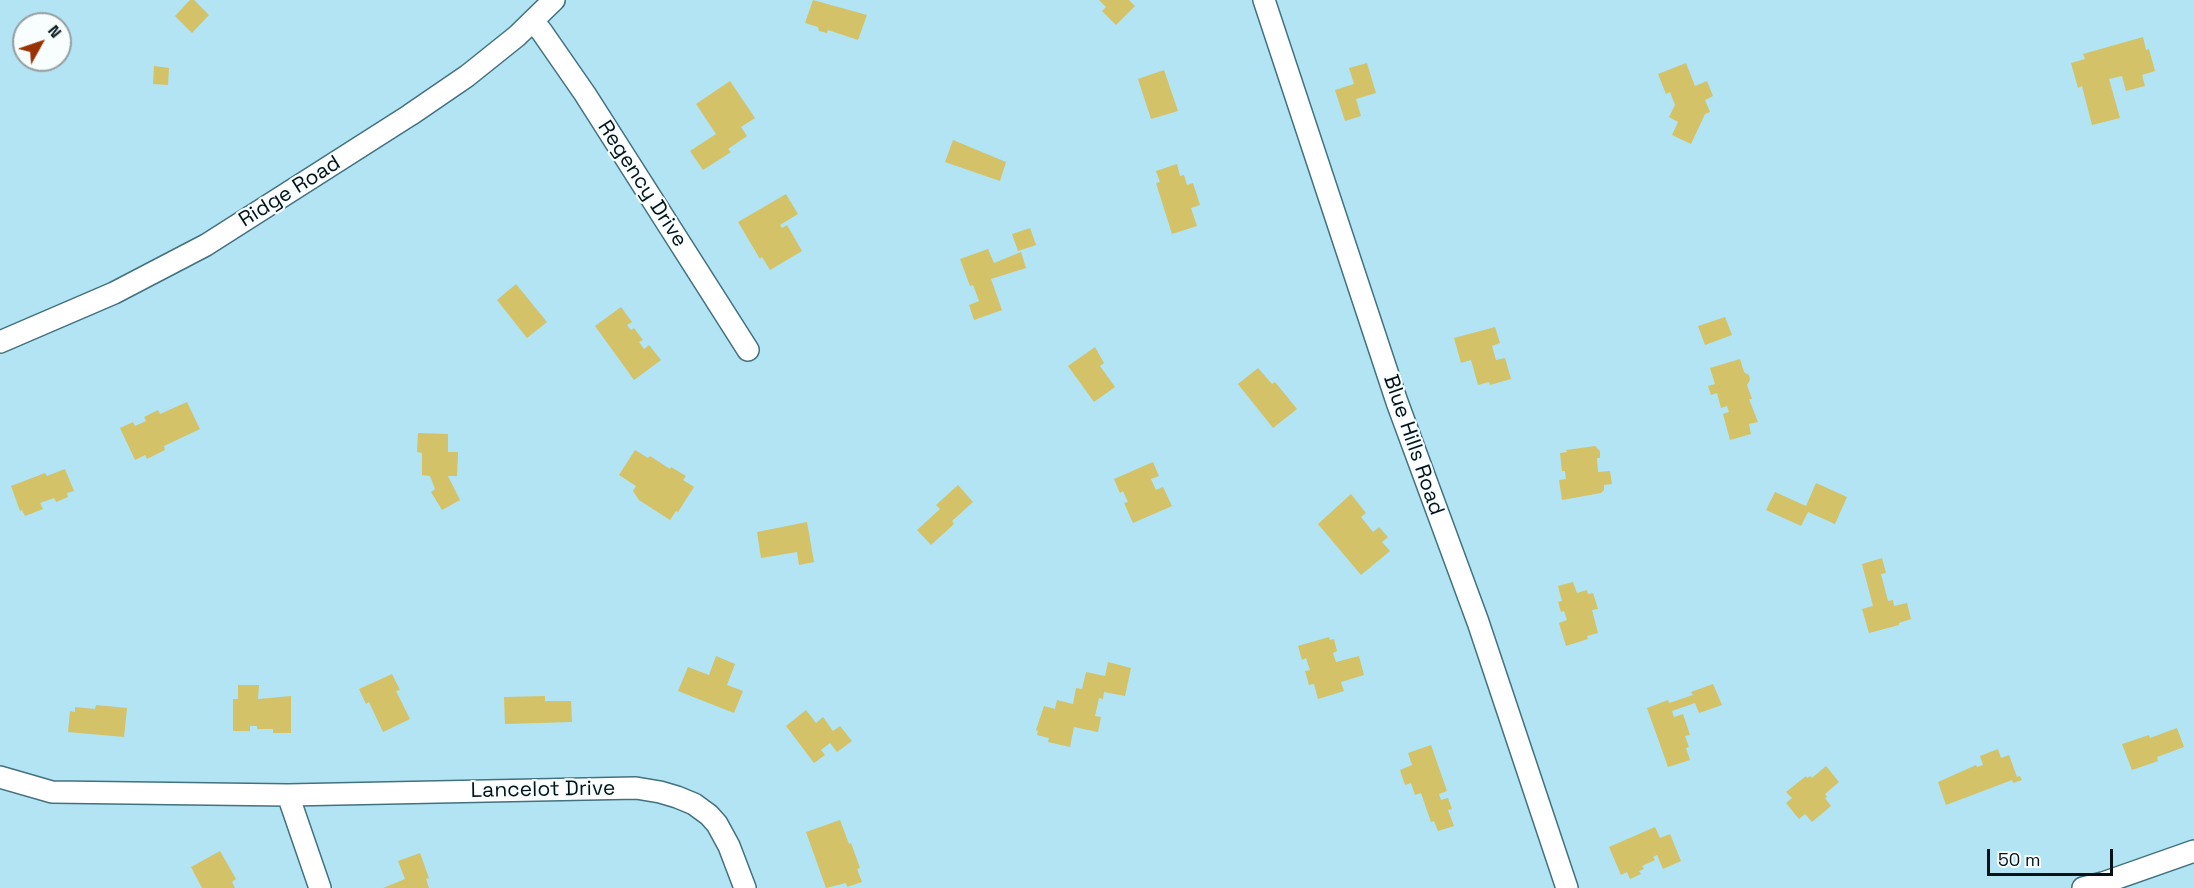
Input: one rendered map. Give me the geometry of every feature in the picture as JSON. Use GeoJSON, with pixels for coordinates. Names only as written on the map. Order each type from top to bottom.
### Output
{"type":"FeatureCollection","features":[{"type":"Feature","properties":{"kind":"street","name":"Ridge Road"},"geometry":{"type":"LineString","coordinates":[[0,342],[114,293],[206,245],[410,116],[475,70],[554,0]]}},
{"type":"Feature","properties":{"kind":"street","name":"Blue Hills Road"},"geometry":{"type":"LineString","coordinates":[[1264,0],[1390,380],[1478,622],[1567,888]]}},
{"type":"Feature","properties":{"kind":"street","name":"Regency Drive"},"geometry":{"type":"LineString","coordinates":[[533,21],[585,94],[748,350]]}},
{"type":"Feature","properties":{"kind":"street","name":"Lancelot Drive"},"geometry":{"type":"LineString","coordinates":[[0,777],[52,792],[288,795],[636,788],[660,792],[694,804],[717,824],[729,846],[745,888]]}},
{"type":"Feature","properties":{"kind":"street"},"geometry":{"type":"LineString","coordinates":[[288,795],[320,888]]}},
{"type":"Feature","properties":{"kind":"street"},"geometry":{"type":"LineString","coordinates":[[2083,888],[2194,851]]}},
{"type":"Feature","properties":{"kind":"building"},"geometry":{"type":"Polygon","coordinates":[[[190,0],[194,0],[209,15],[192,33],[175,16],[190,0]]]}},
{"type":"Feature","properties":{"kind":"building"},"geometry":{"type":"Polygon","coordinates":[[[813,0],[867,15],[858,40],[828,30],[827,33],[819,31],[818,27],[805,23],[813,0]]]}},
{"type":"Feature","properties":{"kind":"building"},"geometry":{"type":"Polygon","coordinates":[[[1099,0],[1129,0],[1135,6],[1116,25],[1102,11],[1106,7],[1099,0]]]}},
{"type":"Feature","properties":{"kind":"building"},"geometry":{"type":"Polygon","coordinates":[[[2143,37],[2155,71],[2142,75],[2145,86],[2126,91],[2122,76],[2109,79],[2120,118],[2092,125],[2082,86],[2078,88],[2071,63],[2085,59],[2083,54],[2143,37]]]}},
{"type":"Feature","properties":{"kind":"building"},"geometry":{"type":"Polygon","coordinates":[[[1367,63],[1376,93],[1356,99],[1361,116],[1345,121],[1335,90],[1354,84],[1349,68],[1367,63]]]}},
{"type":"Feature","properties":{"kind":"building"},"geometry":{"type":"Polygon","coordinates":[[[1686,63],[1695,86],[1707,81],[1713,96],[1705,100],[1710,112],[1705,114],[1691,144],[1672,135],[1678,122],[1669,117],[1675,105],[1670,92],[1666,94],[1658,74],[1686,63]]]}},
{"type":"Feature","properties":{"kind":"building"},"geometry":{"type":"Polygon","coordinates":[[[154,66],[169,68],[168,85],[153,84],[154,66]]]}},
{"type":"Feature","properties":{"kind":"building"},"geometry":{"type":"Polygon","coordinates":[[[1164,70],[1178,111],[1151,119],[1138,79],[1164,70]]]}},
{"type":"Feature","properties":{"kind":"building"},"geometry":{"type":"Polygon","coordinates":[[[730,81],[755,118],[741,127],[747,136],[728,149],[731,152],[703,170],[690,151],[716,134],[696,104],[730,81]]]}},
{"type":"Feature","properties":{"kind":"building"},"geometry":{"type":"Polygon","coordinates":[[[953,140],[1006,162],[1000,181],[945,162],[953,140]]]}},
{"type":"Feature","properties":{"kind":"building"},"geometry":{"type":"Polygon","coordinates":[[[1177,164],[1180,176],[1184,175],[1187,185],[1193,183],[1200,205],[1191,208],[1197,226],[1172,234],[1156,183],[1160,182],[1156,171],[1177,164]]]}},
{"type":"Feature","properties":{"kind":"building"},"geometry":{"type":"Polygon","coordinates":[[[786,194],[798,214],[780,225],[782,228],[787,225],[802,251],[770,270],[762,257],[760,259],[738,222],[786,194]]]}},
{"type":"Feature","properties":{"kind":"building"},"geometry":{"type":"Polygon","coordinates":[[[1030,228],[1036,245],[1018,251],[1012,234],[1030,228]]]}},
{"type":"Feature","properties":{"kind":"building"},"geometry":{"type":"Polygon","coordinates":[[[988,249],[994,263],[1021,252],[1026,268],[991,279],[1002,310],[974,320],[969,305],[979,301],[973,285],[970,286],[960,259],[988,249]]]}},
{"type":"Feature","properties":{"kind":"building"},"geometry":{"type":"Polygon","coordinates":[[[516,284],[547,322],[527,338],[497,300],[516,284]]]}},
{"type":"Feature","properties":{"kind":"building"},"geometry":{"type":"Polygon","coordinates":[[[621,307],[632,322],[627,325],[631,330],[634,328],[643,340],[639,342],[644,349],[649,345],[661,360],[634,380],[595,326],[621,307]]]}},
{"type":"Feature","properties":{"kind":"building"},"geometry":{"type":"Polygon","coordinates":[[[1725,317],[1732,335],[1705,345],[1698,326],[1725,317]]]}},
{"type":"Feature","properties":{"kind":"building"},"geometry":{"type":"Polygon","coordinates":[[[1495,327],[1500,343],[1492,346],[1496,360],[1505,358],[1511,379],[1490,385],[1489,382],[1478,385],[1471,360],[1461,363],[1454,338],[1495,327]]]}},
{"type":"Feature","properties":{"kind":"building"},"geometry":{"type":"Polygon","coordinates":[[[1095,347],[1104,363],[1100,366],[1115,387],[1094,402],[1068,366],[1095,347]]]}},
{"type":"Feature","properties":{"kind":"building"},"geometry":{"type":"Polygon","coordinates":[[[1740,359],[1744,372],[1749,375],[1750,380],[1747,385],[1752,399],[1749,399],[1758,422],[1749,424],[1751,434],[1730,440],[1723,414],[1729,412],[1727,406],[1721,408],[1717,393],[1711,395],[1708,386],[1715,384],[1710,368],[1740,359]]]}},
{"type":"Feature","properties":{"kind":"building"},"geometry":{"type":"Polygon","coordinates":[[[1258,368],[1272,384],[1275,382],[1297,409],[1273,428],[1238,384],[1258,368]]]}},
{"type":"Feature","properties":{"kind":"building"},"geometry":{"type":"Polygon","coordinates":[[[187,402],[200,429],[164,446],[165,450],[147,459],[145,455],[135,460],[120,428],[133,422],[135,426],[146,421],[144,417],[158,410],[160,414],[187,402]]]}},
{"type":"Feature","properties":{"kind":"building"},"geometry":{"type":"Polygon","coordinates":[[[418,433],[448,434],[448,452],[458,452],[457,476],[448,476],[460,500],[442,510],[431,492],[435,489],[430,476],[422,475],[422,453],[417,452],[418,433]]]}},
{"type":"Feature","properties":{"kind":"building"},"geometry":{"type":"Polygon","coordinates":[[[1595,446],[1600,451],[1600,458],[1597,458],[1598,472],[1610,471],[1612,484],[1604,485],[1601,493],[1562,500],[1559,480],[1566,479],[1565,471],[1562,471],[1560,453],[1595,446]]]}},
{"type":"Feature","properties":{"kind":"building"},"geometry":{"type":"Polygon","coordinates":[[[635,450],[686,476],[683,480],[694,487],[670,520],[639,500],[633,491],[636,486],[619,475],[635,450]]]}},
{"type":"Feature","properties":{"kind":"building"},"geometry":{"type":"Polygon","coordinates":[[[1153,462],[1159,476],[1151,479],[1156,490],[1163,487],[1172,506],[1133,523],[1124,503],[1128,502],[1123,491],[1120,493],[1114,479],[1153,462]]]}},
{"type":"Feature","properties":{"kind":"building"},"geometry":{"type":"Polygon","coordinates":[[[65,469],[74,491],[67,493],[68,497],[56,502],[54,498],[40,503],[43,509],[25,516],[22,510],[20,511],[11,486],[45,473],[47,476],[65,469]]]}},
{"type":"Feature","properties":{"kind":"building"},"geometry":{"type":"Polygon","coordinates":[[[1816,483],[1847,497],[1835,524],[1808,512],[1801,526],[1766,510],[1775,492],[1806,506],[1816,483]]]}},
{"type":"Feature","properties":{"kind":"building"},"geometry":{"type":"Polygon","coordinates":[[[958,485],[973,502],[931,545],[917,530],[940,509],[936,505],[958,485]]]}},
{"type":"Feature","properties":{"kind":"building"},"geometry":{"type":"Polygon","coordinates":[[[1351,494],[1366,513],[1361,517],[1373,532],[1379,527],[1388,537],[1382,542],[1390,551],[1361,575],[1318,524],[1351,494]]]}},
{"type":"Feature","properties":{"kind":"building"},"geometry":{"type":"Polygon","coordinates":[[[807,522],[814,562],[799,565],[797,552],[761,558],[757,532],[807,522]]]}},
{"type":"Feature","properties":{"kind":"building"},"geometry":{"type":"Polygon","coordinates":[[[1882,558],[1886,573],[1881,574],[1888,601],[1893,600],[1894,606],[1907,603],[1911,619],[1899,625],[1869,633],[1862,609],[1873,606],[1862,564],[1882,558]]]}},
{"type":"Feature","properties":{"kind":"building"},"geometry":{"type":"Polygon","coordinates":[[[1573,582],[1577,593],[1587,590],[1588,594],[1593,593],[1598,609],[1592,610],[1598,633],[1566,646],[1559,623],[1567,620],[1558,602],[1562,601],[1558,586],[1573,582]]]}},
{"type":"Feature","properties":{"kind":"building"},"geometry":{"type":"Polygon","coordinates":[[[1329,637],[1330,640],[1334,639],[1337,651],[1333,653],[1336,662],[1359,656],[1364,675],[1341,682],[1344,691],[1318,699],[1314,684],[1309,685],[1305,671],[1310,670],[1306,658],[1302,660],[1298,646],[1329,637]]]}},
{"type":"Feature","properties":{"kind":"building"},"geometry":{"type":"Polygon","coordinates":[[[716,656],[735,664],[727,685],[743,691],[734,713],[678,691],[688,667],[709,675],[716,656]]]}},
{"type":"Feature","properties":{"kind":"building"},"geometry":{"type":"Polygon","coordinates":[[[1108,662],[1131,668],[1125,696],[1104,692],[1103,699],[1099,698],[1095,716],[1101,717],[1098,732],[1074,727],[1070,747],[1048,742],[1049,738],[1037,735],[1036,730],[1044,706],[1055,709],[1057,700],[1073,704],[1076,688],[1082,689],[1086,672],[1105,676],[1108,662]]]}},
{"type":"Feature","properties":{"kind":"building"},"geometry":{"type":"Polygon","coordinates":[[[392,674],[400,690],[396,691],[410,719],[383,732],[369,702],[366,704],[359,689],[392,674]]]}},
{"type":"Feature","properties":{"kind":"building"},"geometry":{"type":"Polygon","coordinates":[[[1713,684],[1722,705],[1699,713],[1695,703],[1672,711],[1674,717],[1683,714],[1690,735],[1685,736],[1690,760],[1668,767],[1647,708],[1668,700],[1669,703],[1693,695],[1691,692],[1713,684]]]}},
{"type":"Feature","properties":{"kind":"building"},"geometry":{"type":"Polygon","coordinates":[[[238,685],[259,685],[258,699],[291,696],[291,733],[273,733],[273,729],[257,729],[257,726],[250,726],[250,731],[233,731],[233,699],[238,699],[238,685]]]}},
{"type":"Feature","properties":{"kind":"building"},"geometry":{"type":"Polygon","coordinates":[[[545,696],[545,701],[571,701],[572,722],[505,724],[504,697],[545,696]]]}},
{"type":"Feature","properties":{"kind":"building"},"geometry":{"type":"Polygon","coordinates":[[[96,705],[127,708],[124,737],[68,732],[70,711],[75,712],[75,707],[95,709],[96,705]]]}},
{"type":"Feature","properties":{"kind":"building"},"geometry":{"type":"Polygon","coordinates":[[[806,710],[816,723],[823,717],[833,731],[840,726],[852,741],[837,752],[830,743],[821,750],[825,755],[814,763],[786,726],[806,710]]]}},
{"type":"Feature","properties":{"kind":"building"},"geometry":{"type":"Polygon","coordinates":[[[2177,728],[2184,747],[2157,757],[2158,761],[2132,770],[2122,744],[2149,735],[2150,738],[2177,728]]]}},
{"type":"Feature","properties":{"kind":"building"},"geometry":{"type":"Polygon","coordinates":[[[1431,745],[1447,791],[1439,794],[1441,800],[1448,798],[1452,809],[1448,810],[1454,826],[1438,831],[1434,821],[1431,822],[1421,793],[1415,795],[1411,783],[1405,785],[1400,770],[1412,765],[1408,753],[1431,745]]]}},
{"type":"Feature","properties":{"kind":"building"},"geometry":{"type":"Polygon","coordinates":[[[1998,749],[2001,758],[2009,755],[2017,777],[2020,776],[2022,780],[2013,783],[2012,780],[1946,805],[1938,782],[1976,765],[1977,767],[1983,765],[1980,756],[1998,749]]]}},
{"type":"Feature","properties":{"kind":"building"},"geometry":{"type":"Polygon","coordinates":[[[1826,766],[1839,782],[1825,794],[1831,806],[1812,822],[1805,814],[1799,819],[1786,803],[1792,798],[1786,792],[1806,776],[1812,778],[1826,766]]]}},
{"type":"Feature","properties":{"kind":"building"},"geometry":{"type":"Polygon","coordinates":[[[840,820],[860,868],[857,869],[862,882],[847,887],[846,883],[826,888],[806,832],[840,820]]]}},
{"type":"Feature","properties":{"kind":"building"},"geometry":{"type":"Polygon","coordinates":[[[1655,827],[1660,838],[1670,834],[1681,861],[1663,869],[1657,855],[1653,857],[1655,860],[1642,866],[1644,869],[1639,871],[1641,874],[1630,879],[1627,872],[1621,875],[1609,847],[1655,827]]]}},
{"type":"Feature","properties":{"kind":"building"},"geometry":{"type":"Polygon","coordinates":[[[220,851],[236,879],[232,882],[235,888],[202,888],[191,867],[220,851]]]}},
{"type":"Feature","properties":{"kind":"building"},"geometry":{"type":"Polygon","coordinates":[[[420,853],[429,878],[426,879],[429,888],[383,888],[405,879],[398,861],[420,853]]]}}]}
